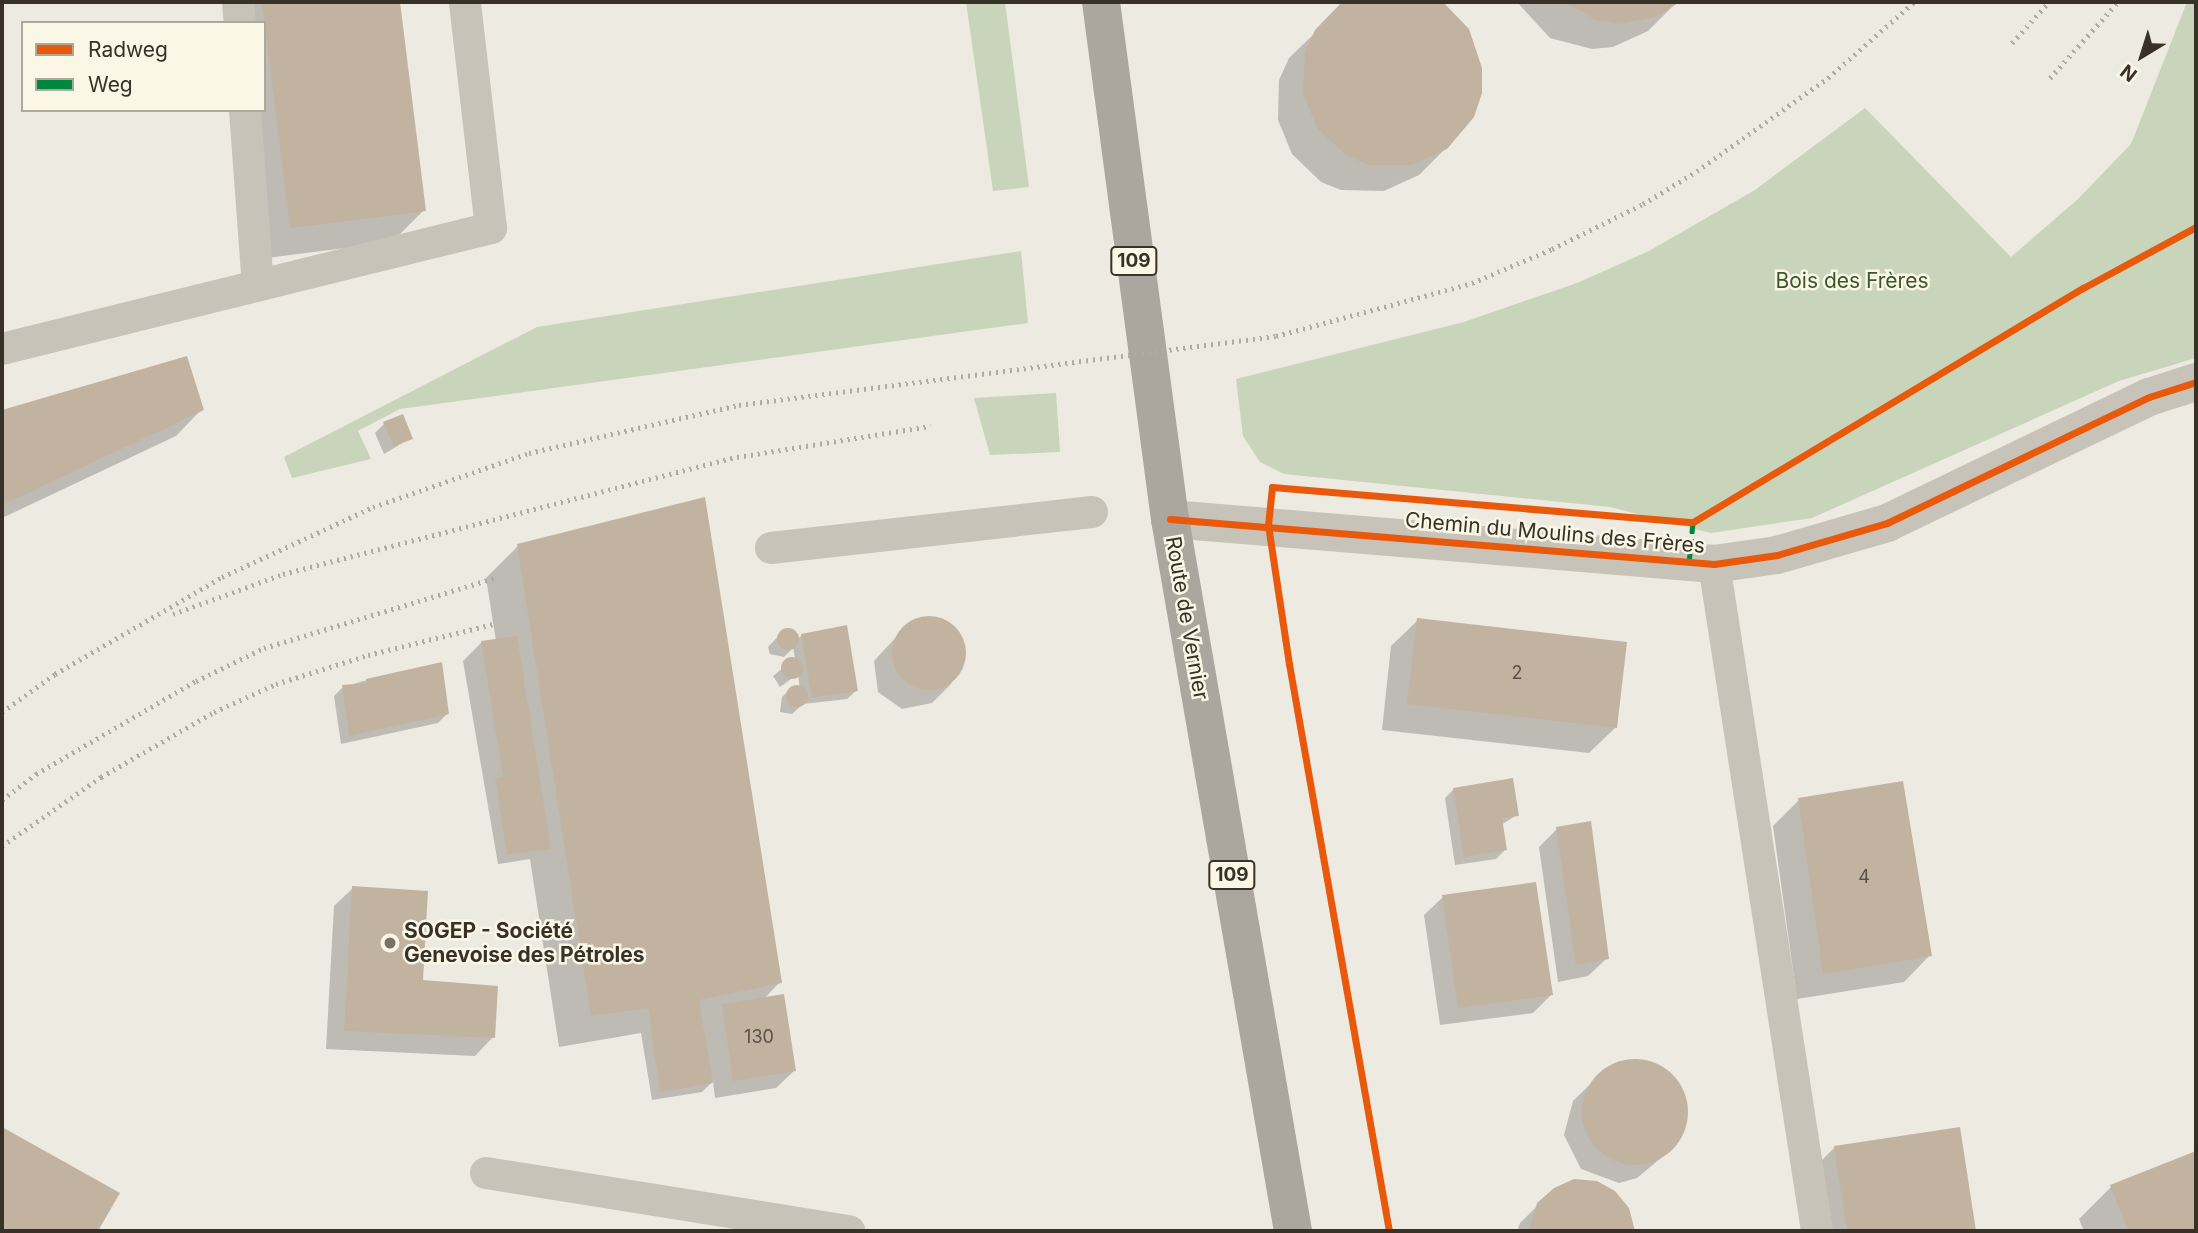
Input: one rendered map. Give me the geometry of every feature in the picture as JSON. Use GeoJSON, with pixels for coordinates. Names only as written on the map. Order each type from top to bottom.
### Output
{"type":"FeatureCollection","features":[{"type":"Feature","properties":{"kind":"main road","name":"Route de Vernier"},"geometry":{"type":"LineString","coordinates":[[1101,2],[1170,519],[1293,1231]]}},
{"type":"Feature","properties":{"kind":"street","name":"Chemin du Moulins des Frères"},"geometry":{"type":"LineString","coordinates":[[1170,519],[1714,564],[1777,555],[1887,523],[2149,397],[2196,382]]}},
{"type":"Feature","properties":{"kind":"lane"},"geometry":{"type":"LineString","coordinates":[[238,2],[240,21]]}},
{"type":"Feature","properties":{"kind":"lane"},"geometry":{"type":"LineString","coordinates":[[2,349],[491,228],[465,2]]}},
{"type":"Feature","properties":{"kind":"lane"},"geometry":{"type":"LineString","coordinates":[[246,112],[258,286]]}},
{"type":"Feature","properties":{"kind":"lane"},"geometry":{"type":"LineString","coordinates":[[771,548],[1092,512]]}},
{"type":"Feature","properties":{"kind":"lane"},"geometry":{"type":"LineString","coordinates":[[1714,564],[1817,1231]]}},
{"type":"Feature","properties":{"kind":"lane"},"geometry":{"type":"LineString","coordinates":[[486,1173],[849,1231]]}},
{"type":"Feature","properties":{"kind":"green space"},"geometry":{"type":"Polygon","coordinates":[[[966,2],[1005,2],[1029,187],[993,191],[966,2]]]}},
{"type":"Feature","properties":{"kind":"green space","name":"Bois des Frères"},"geometry":{"type":"Polygon","coordinates":[[[2187,2],[2196,2],[2196,358],[2119,381],[1812,518],[1711,533],[1610,507],[1284,474],[1260,462],[1243,436],[1236,379],[1464,322],[1577,283],[1649,251],[1755,190],[1865,108],[2011,257],[2077,200],[2131,144],[2187,2]]]}},
{"type":"Feature","properties":{"kind":"green space"},"geometry":{"type":"Polygon","coordinates":[[[1021,251],[1028,323],[400,409],[358,431],[371,459],[292,478],[284,457],[537,327],[1021,251]]]}},
{"type":"Feature","properties":{"kind":"green space"},"geometry":{"type":"Polygon","coordinates":[[[1056,393],[1060,452],[990,455],[974,398],[1056,393]]]}},
{"type":"Feature","properties":{"kind":"building"},"geometry":{"type":"Polygon","coordinates":[[[262,2],[400,2],[426,211],[290,228],[262,2]]]}},
{"type":"Feature","properties":{"kind":"building"},"geometry":{"type":"Polygon","coordinates":[[[1342,2],[1443,2],[1469,29],[1482,68],[1482,93],[1474,117],[1447,149],[1412,165],[1368,165],[1347,156],[1317,128],[1303,93],[1305,52],[1315,30],[1342,2]]]}},
{"type":"Feature","properties":{"kind":"building"},"geometry":{"type":"Polygon","coordinates":[[[1563,2],[1680,2],[1655,17],[1619,24],[1596,20],[1563,2]]]}},
{"type":"Feature","properties":{"kind":"building"},"geometry":{"type":"Polygon","coordinates":[[[187,356],[204,410],[2,505],[2,410],[187,356]]]}},
{"type":"Feature","properties":{"kind":"building"},"geometry":{"type":"Polygon","coordinates":[[[403,414],[413,439],[394,446],[383,422],[403,414]]]}},
{"type":"Feature","properties":{"kind":"building"},"geometry":{"type":"Polygon","coordinates":[[[705,497],[782,983],[699,1000],[713,1083],[660,1092],[648,1008],[591,1016],[517,544],[705,497]]]}},
{"type":"Feature","properties":{"kind":"building"},"geometry":{"type":"Polygon","coordinates":[[[929,616],[943,619],[955,627],[963,639],[966,653],[963,667],[955,679],[943,687],[929,690],[915,687],[903,679],[895,667],[892,653],[895,639],[903,627],[915,619],[929,616]]]}},
{"type":"Feature","properties":{"kind":"building"},"geometry":{"type":"Polygon","coordinates":[[[1417,618],[1627,642],[1617,728],[1407,704],[1417,618]]]}},
{"type":"Feature","properties":{"kind":"building"},"geometry":{"type":"Polygon","coordinates":[[[847,625],[858,691],[812,698],[801,634],[847,625]]]}},
{"type":"Feature","properties":{"kind":"building"},"geometry":{"type":"Polygon","coordinates":[[[788,628],[796,631],[799,639],[796,647],[788,650],[780,647],[777,639],[780,631],[788,628]]]}},
{"type":"Feature","properties":{"kind":"building"},"geometry":{"type":"Polygon","coordinates":[[[517,636],[551,849],[507,855],[495,778],[503,777],[481,641],[517,636]]]}},
{"type":"Feature","properties":{"kind":"building"},"geometry":{"type":"Polygon","coordinates":[[[792,657],[800,660],[803,668],[800,676],[792,679],[784,676],[781,668],[784,660],[792,657]]]}},
{"type":"Feature","properties":{"kind":"building"},"geometry":{"type":"Polygon","coordinates":[[[442,662],[449,714],[349,736],[342,685],[367,683],[366,679],[442,662]]]}},
{"type":"Feature","properties":{"kind":"building"},"geometry":{"type":"Polygon","coordinates":[[[797,685],[805,688],[808,696],[805,704],[797,707],[789,704],[786,696],[789,688],[797,685]]]}},
{"type":"Feature","properties":{"kind":"building"},"geometry":{"type":"Polygon","coordinates":[[[1513,778],[1519,816],[1502,818],[1507,850],[1464,857],[1453,788],[1513,778]]]}},
{"type":"Feature","properties":{"kind":"building"},"geometry":{"type":"Polygon","coordinates":[[[1903,781],[1932,956],[1823,974],[1798,798],[1903,781]]]}},
{"type":"Feature","properties":{"kind":"building"},"geometry":{"type":"Polygon","coordinates":[[[1591,821],[1609,959],[1576,965],[1556,827],[1591,821]]]}},
{"type":"Feature","properties":{"kind":"building"},"geometry":{"type":"Polygon","coordinates":[[[1536,882],[1553,995],[1458,1008],[1442,895],[1536,882]]]}},
{"type":"Feature","properties":{"kind":"building"},"geometry":{"type":"Polygon","coordinates":[[[352,886],[428,891],[423,980],[498,986],[495,1038],[344,1031],[352,886]]]}},
{"type":"Feature","properties":{"kind":"building"},"geometry":{"type":"Polygon","coordinates":[[[784,994],[796,1071],[733,1081],[722,1004],[784,994]]]}},
{"type":"Feature","properties":{"kind":"building"},"geometry":{"type":"Polygon","coordinates":[[[1635,1059],[1655,1063],[1672,1075],[1684,1092],[1688,1112],[1684,1132],[1672,1149],[1655,1161],[1635,1165],[1615,1161],[1598,1149],[1586,1132],[1582,1112],[1586,1092],[1598,1075],[1615,1063],[1635,1059]]]}},
{"type":"Feature","properties":{"kind":"building"},"geometry":{"type":"Polygon","coordinates":[[[2,1127],[120,1193],[98,1231],[2,1231],[2,1127]]]}},
{"type":"Feature","properties":{"kind":"building"},"geometry":{"type":"Polygon","coordinates":[[[1960,1127],[1976,1231],[1847,1231],[1834,1146],[1960,1127]]]}},
{"type":"Feature","properties":{"kind":"building"},"geometry":{"type":"Polygon","coordinates":[[[2196,1151],[2196,1231],[2128,1231],[2110,1185],[2196,1151]]]}},
{"type":"Feature","properties":{"kind":"building"},"geometry":{"type":"Polygon","coordinates":[[[1574,1179],[1597,1181],[1615,1191],[1629,1208],[1635,1231],[1529,1231],[1537,1203],[1554,1188],[1574,1179]]]}},
{"type":"Feature","properties":{"kind":"railway"},"geometry":{"type":"LineString","coordinates":[[2,712],[55,674],[222,577],[373,507],[529,453],[739,405],[1276,336],[1472,283],[1552,249],[1643,204],[1697,171],[1828,78],[1914,2]]}},
{"type":"Feature","properties":{"kind":"railway"},"geometry":{"type":"LineString","coordinates":[[2012,43],[2049,2]]}},
{"type":"Feature","properties":{"kind":"railway"},"geometry":{"type":"LineString","coordinates":[[2050,78],[2118,2]]}},
{"type":"Feature","properties":{"kind":"railway"},"geometry":{"type":"LineString","coordinates":[[173,614],[283,574],[737,457],[931,426]]}},
{"type":"Feature","properties":{"kind":"railway"},"geometry":{"type":"LineString","coordinates":[[2,800],[36,774],[196,681],[264,648],[498,577]]}},
{"type":"Feature","properties":{"kind":"railway"},"geometry":{"type":"LineString","coordinates":[[2,846],[101,777],[214,712],[276,684],[368,655],[493,624]]}},
{"type":"Feature","properties":{"kind":"marked path"},"geometry":{"type":"LineString","coordinates":[[1689,563],[1693,522],[1698,519]]}},
{"type":"Feature","properties":{"kind":"cycle path"},"geometry":{"type":"LineString","coordinates":[[1389,1231],[1289,664],[1268,525],[1272,487],[1693,522],[2083,288],[2196,227]]}},
{"type":"Feature","properties":{"kind":"cycle path"},"geometry":{"type":"LineString","coordinates":[[1170,519],[1714,564],[1777,555],[1887,523],[2149,397],[2196,382]]}},
{"type":"Feature","properties":{"kind":"place","name":"SOGEP - Société Genevoise des Pétroles"},"geometry":{"type":"Point","coordinates":[390,943]}}]}
